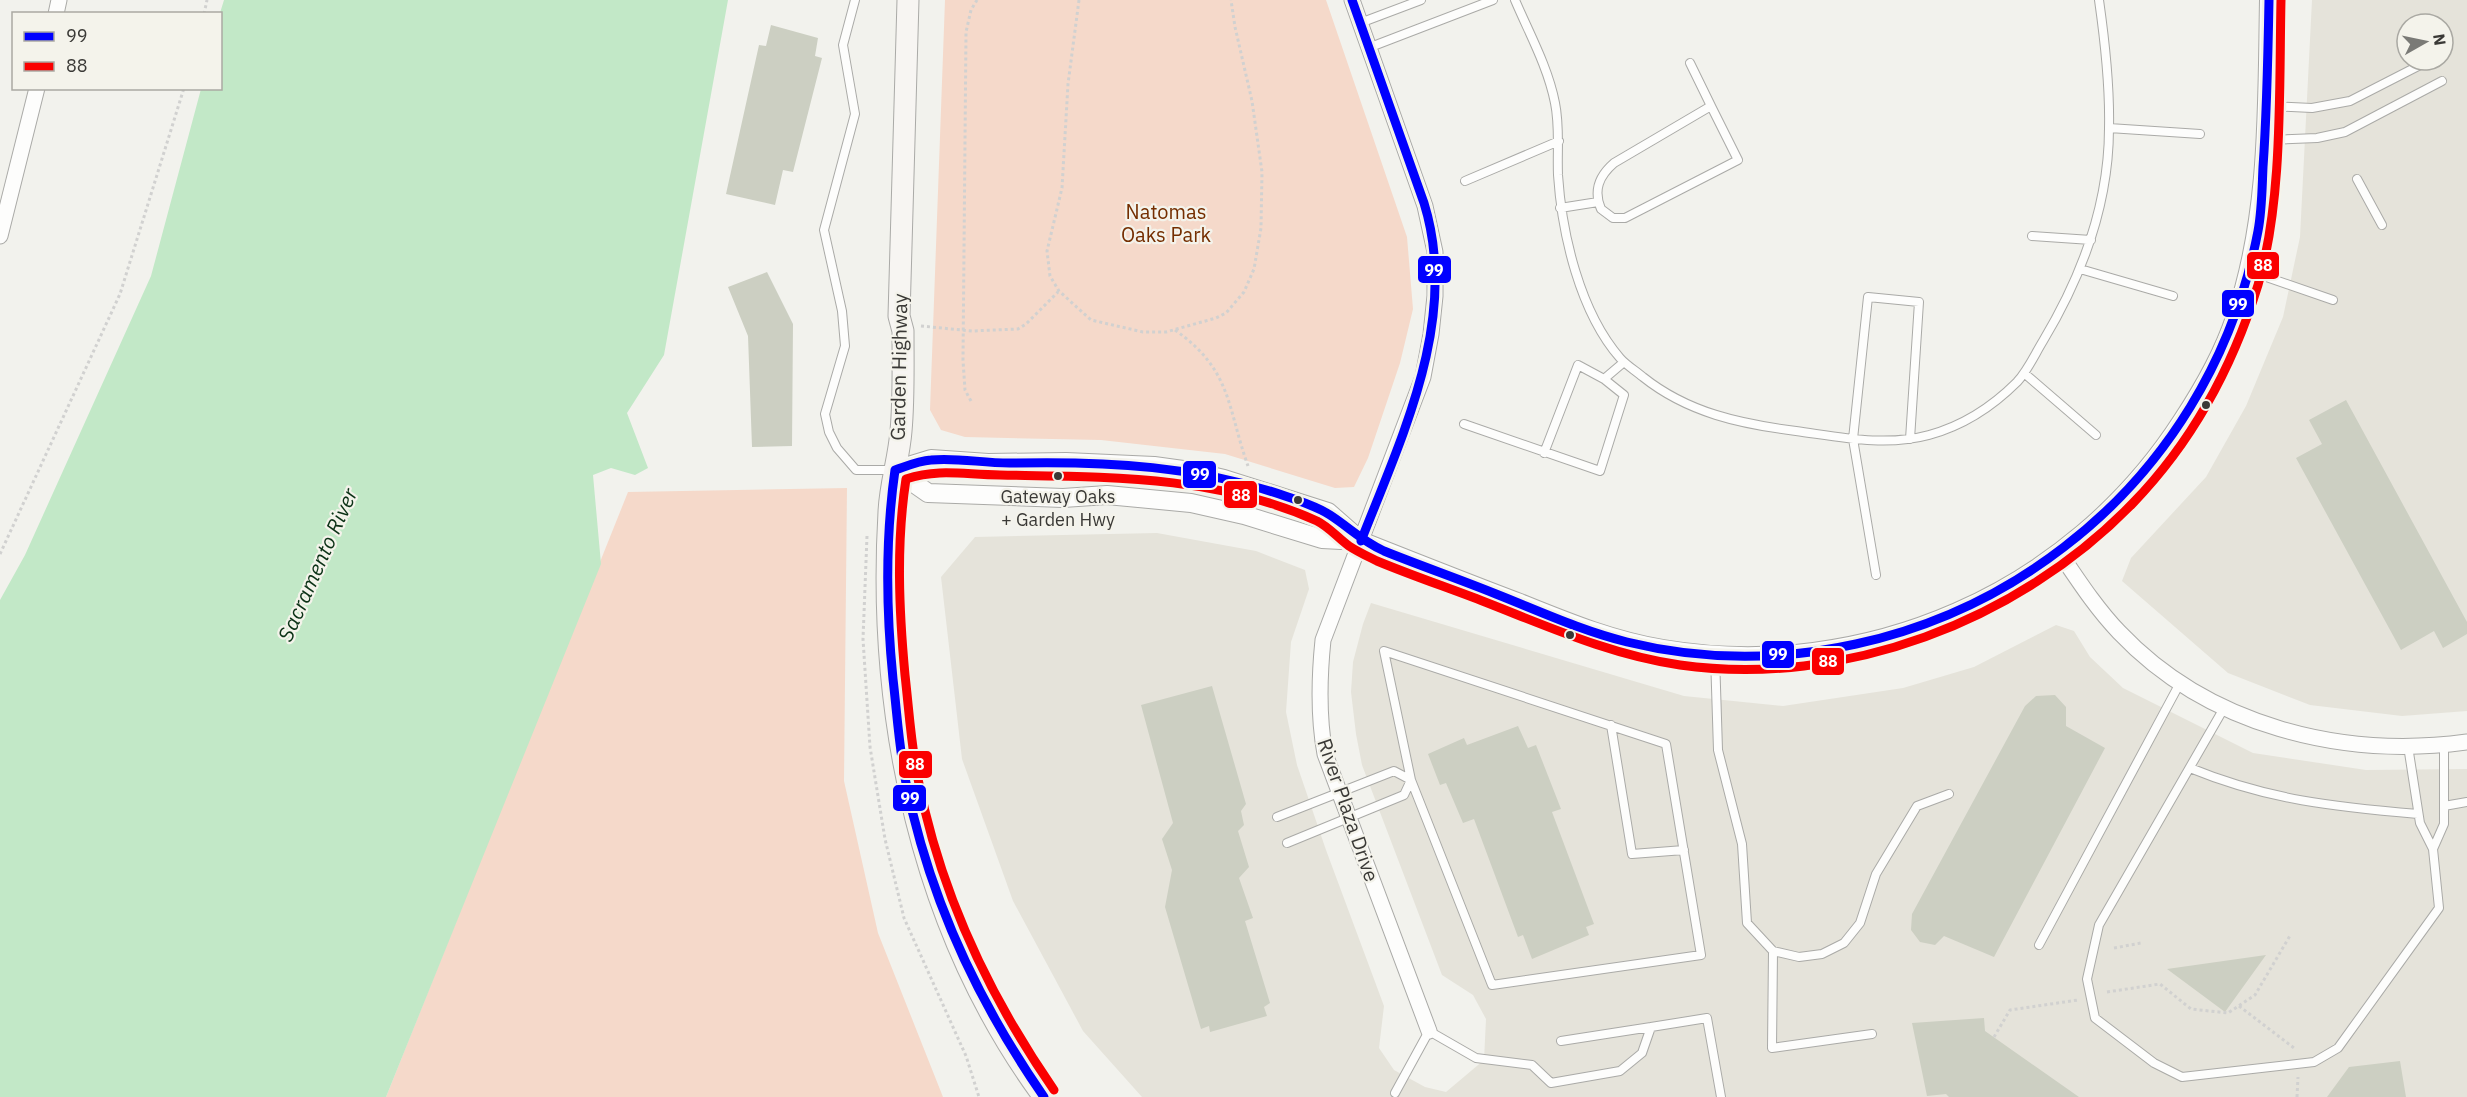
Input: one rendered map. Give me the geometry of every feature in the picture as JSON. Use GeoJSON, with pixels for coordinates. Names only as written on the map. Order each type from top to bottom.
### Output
{"type":"FeatureCollection","features":[{"type":"Feature","properties":{"kind":"main road","name":"Garden Highway"},"geometry":{"type":"LineString","coordinates":[[908,0],[899,316],[903,331],[901,431],[889,509],[887,612],[898,730],[906,783],[935,887],[961,950],[1009,1046],[1044,1097]]}},
{"type":"Feature","properties":{"kind":"street","name":"River Plaza Drive"},"geometry":{"type":"LineString","coordinates":[[1352,0],[1425,206],[1435,252],[1436,296],[1423,377],[1323,640],[1320,671],[1320,726],[1325,754],[1429,1031]]}},
{"type":"Feature","properties":{"kind":"street"},"geometry":{"type":"LineString","coordinates":[[895,470],[928,493],[1063,498],[1107,495],[1181,502],[1244,515],[1322,539],[1361,541],[1594,632],[1663,649],[1715,656],[1768,657],[1856,646],[1907,632],[1972,606],[2019,580],[2083,533],[2149,470],[2199,395],[2235,319],[2258,231],[2267,106],[2270,0]]}},
{"type":"Feature","properties":{"kind":"street"},"geometry":{"type":"LineString","coordinates":[[0,236],[36,90]]}},
{"type":"Feature","properties":{"kind":"street"},"geometry":{"type":"LineString","coordinates":[[895,470],[931,459],[988,463],[1066,462],[1154,466],[1190,471],[1224,478],[1328,512],[1361,541]]}},
{"type":"Feature","properties":{"kind":"street"},"geometry":{"type":"LineString","coordinates":[[2059,552],[2095,604],[2149,660],[2180,683],[2224,708],[2260,723],[2307,736],[2360,744],[2408,746],[2467,742]]}},
{"type":"Feature","properties":{"kind":"lane"},"geometry":{"type":"LineString","coordinates":[[855,0],[843,45],[855,114],[824,230],[842,311],[845,346],[825,414],[829,432],[837,448],[856,470],[895,470]]}},
{"type":"Feature","properties":{"kind":"lane"},"geometry":{"type":"LineString","coordinates":[[1360,23],[1421,0]]}},
{"type":"Feature","properties":{"kind":"lane"},"geometry":{"type":"LineString","coordinates":[[1368,48],[1493,0]]}},
{"type":"Feature","properties":{"kind":"lane"},"geometry":{"type":"LineString","coordinates":[[1515,0],[1550,84],[1555,103],[1560,208],[1565,236],[1578,279],[1603,332],[1624,362],[1673,398],[1729,420],[1874,441],[1910,439],[1931,434],[1963,422],[1991,404],[2024,373],[2054,322],[2080,269],[2091,240],[2100,204],[2109,128],[2107,74],[2099,0]]}},
{"type":"Feature","properties":{"kind":"lane"},"geometry":{"type":"LineString","coordinates":[[1690,63],[1738,160],[1625,218],[1613,218],[1607,214],[1598,202],[1597,188],[1604,171],[1711,106]]}},
{"type":"Feature","properties":{"kind":"lane"},"geometry":{"type":"LineString","coordinates":[[2267,106],[2312,108],[2349,101],[2406,72]]}},
{"type":"Feature","properties":{"kind":"lane"},"geometry":{"type":"LineString","coordinates":[[2265,140],[2317,138],[2344,132],[2442,81]]}},
{"type":"Feature","properties":{"kind":"lane"},"geometry":{"type":"LineString","coordinates":[[2109,128],[2200,134]]}},
{"type":"Feature","properties":{"kind":"lane"},"geometry":{"type":"LineString","coordinates":[[1466,181],[1558,141]]}},
{"type":"Feature","properties":{"kind":"lane"},"geometry":{"type":"LineString","coordinates":[[2358,178],[2382,225]]}},
{"type":"Feature","properties":{"kind":"lane"},"geometry":{"type":"LineString","coordinates":[[1560,208],[1598,202]]}},
{"type":"Feature","properties":{"kind":"lane"},"geometry":{"type":"LineString","coordinates":[[2032,236],[2091,240]]}},
{"type":"Feature","properties":{"kind":"lane"},"geometry":{"type":"LineString","coordinates":[[2080,269],[2173,296]]}},
{"type":"Feature","properties":{"kind":"lane"},"geometry":{"type":"LineString","coordinates":[[2248,270],[2333,300]]}},
{"type":"Feature","properties":{"kind":"lane"},"geometry":{"type":"LineString","coordinates":[[1876,575],[1852,439],[1868,297],[1919,302],[1910,439]]}},
{"type":"Feature","properties":{"kind":"lane"},"geometry":{"type":"LineString","coordinates":[[1604,379],[1624,362]]}},
{"type":"Feature","properties":{"kind":"lane"},"geometry":{"type":"LineString","coordinates":[[1464,424],[1544,453],[1600,471],[1624,395],[1604,379],[1578,365],[1544,453]]}},
{"type":"Feature","properties":{"kind":"lane"},"geometry":{"type":"LineString","coordinates":[[2024,373],[2096,435]]}},
{"type":"Feature","properties":{"kind":"lane"},"geometry":{"type":"LineString","coordinates":[[1384,651],[1666,744],[1701,955],[1492,985],[1411,780],[1384,651]]}},
{"type":"Feature","properties":{"kind":"lane"},"geometry":{"type":"LineString","coordinates":[[1715,656],[1718,750],[1742,844],[1746,923],[1773,951],[1799,957],[1822,954],[1844,943],[1860,923],[1876,874],[1917,806],[1949,794]]}},
{"type":"Feature","properties":{"kind":"lane"},"geometry":{"type":"LineString","coordinates":[[2039,945],[2180,683]]}},
{"type":"Feature","properties":{"kind":"lane"},"geometry":{"type":"LineString","coordinates":[[2224,708],[2099,925],[2087,979],[2095,1018],[2154,1063],[2182,1077],[2314,1062],[2338,1048],[2439,908],[2433,849],[2420,822],[2408,746]]}},
{"type":"Feature","properties":{"kind":"lane"},"geometry":{"type":"LineString","coordinates":[[1611,725],[1632,854],[1684,850]]}},
{"type":"Feature","properties":{"kind":"lane"},"geometry":{"type":"LineString","coordinates":[[2433,849],[2444,824],[2444,745]]}},
{"type":"Feature","properties":{"kind":"lane"},"geometry":{"type":"LineString","coordinates":[[2190,768],[2227,783],[2284,799],[2368,810],[2418,813]]}},
{"type":"Feature","properties":{"kind":"lane"},"geometry":{"type":"LineString","coordinates":[[1277,817],[1394,771],[1411,780]]}},
{"type":"Feature","properties":{"kind":"lane"},"geometry":{"type":"LineString","coordinates":[[1287,843],[1404,795],[1411,780]]}},
{"type":"Feature","properties":{"kind":"lane"},"geometry":{"type":"LineString","coordinates":[[2444,806],[2467,802]]}},
{"type":"Feature","properties":{"kind":"lane"},"geometry":{"type":"LineString","coordinates":[[1773,951],[1772,1048],[1872,1034]]}},
{"type":"Feature","properties":{"kind":"lane"},"geometry":{"type":"LineString","coordinates":[[1561,1041],[1707,1018],[1721,1097]]}},
{"type":"Feature","properties":{"kind":"lane"},"geometry":{"type":"LineString","coordinates":[[1395,1093],[1429,1031],[1476,1058],[1532,1065],[1551,1083],[1620,1071],[1642,1053],[1651,1027]]}},
{"type":"Feature","properties":{"kind":"path"},"geometry":{"type":"LineString","coordinates":[[971,401],[964,390],[966,32],[970,10],[977,0]]}},
{"type":"Feature","properties":{"kind":"path"},"geometry":{"type":"LineString","coordinates":[[1079,0],[1068,84],[1062,188],[1047,251],[1050,276],[1059,291],[1091,320],[1143,332],[1175,330],[1226,313],[1244,292],[1254,269],[1261,228],[1260,151],[1231,0]]}},
{"type":"Feature","properties":{"kind":"path"},"geometry":{"type":"LineString","coordinates":[[0,554],[120,294],[183,90]]}},
{"type":"Feature","properties":{"kind":"path"},"geometry":{"type":"LineString","coordinates":[[918,326],[964,331],[1018,329],[1059,291]]}},
{"type":"Feature","properties":{"kind":"path"},"geometry":{"type":"LineString","coordinates":[[1175,330],[1196,345],[1225,386],[1248,466]]}},
{"type":"Feature","properties":{"kind":"path"},"geometry":{"type":"LineString","coordinates":[[2107,992],[2160,984],[2191,1009],[2228,1013],[2255,995],[2291,934]]}},
{"type":"Feature","properties":{"kind":"path"},"geometry":{"type":"LineString","coordinates":[[2114,948],[2141,943]]}},
{"type":"Feature","properties":{"kind":"path"},"geometry":{"type":"LineString","coordinates":[[1994,1037],[2010,1010],[2080,999]]}},
{"type":"Feature","properties":{"kind":"path"},"geometry":{"type":"LineString","coordinates":[[2239,1006],[2294,1048]]}},
{"type":"Feature","properties":{"kind":"path"},"geometry":{"type":"LineString","coordinates":[[2297,1097],[2298,1077]]}},
{"type":"Feature","properties":{"kind":"shaded area"},"geometry":{"type":"Polygon","coordinates":[[[2312,0],[2467,0],[2467,711],[2402,716],[2310,705],[2228,673],[2122,581],[2131,558],[2206,477],[2246,406],[2283,317],[2300,237],[2312,0]]]}},
{"type":"Feature","properties":{"kind":"shaded area"},"geometry":{"type":"Polygon","coordinates":[[[1157,533],[1256,551],[1305,570],[1309,589],[1291,642],[1286,712],[1297,765],[1384,1006],[1379,1048],[1394,1070],[1425,1087],[1446,1092],[1484,1060],[1486,1019],[1473,995],[1442,975],[1362,765],[1351,692],[1353,662],[1371,603],[1684,696],[1783,706],[1903,688],[1974,667],[2056,625],[2074,631],[2090,657],[2123,688],[2253,753],[2366,770],[2467,769],[2467,1097],[1142,1097],[1083,1031],[1013,901],[962,759],[941,577],[975,537],[1157,533]]]}},
{"type":"Feature","properties":{"kind":"green space","name":"Natomas Oaks Park"},"geometry":{"type":"Polygon","coordinates":[[[945,0],[1326,0],[1407,237],[1413,309],[1400,363],[1368,458],[1354,487],[1335,488],[1225,454],[1101,440],[965,437],[941,430],[930,410],[945,0]]]}},
{"type":"Feature","properties":{"kind":"green space"},"geometry":{"type":"Polygon","coordinates":[[[847,488],[844,781],[878,933],[943,1097],[386,1097],[628,492],[847,488]]]}},
{"type":"Feature","properties":{"kind":"water","name":"Sacramento River"},"geometry":{"type":"Polygon","coordinates":[[[224,0],[728,0],[664,355],[627,413],[648,468],[635,475],[611,468],[593,475],[601,564],[386,1097],[0,1097],[0,600],[25,555],[151,276],[201,90],[222,90],[220,12],[224,0]]]}},
{"type":"Feature","properties":{"kind":"building"},"geometry":{"type":"Polygon","coordinates":[[[771,25],[818,38],[815,56],[822,58],[793,172],[783,170],[775,205],[726,194],[759,45],[766,46],[771,25]]]}},
{"type":"Feature","properties":{"kind":"building"},"geometry":{"type":"Polygon","coordinates":[[[767,272],[793,324],[792,446],[752,447],[748,336],[728,287],[767,272]]]}},
{"type":"Feature","properties":{"kind":"building"},"geometry":{"type":"Polygon","coordinates":[[[2346,400],[2467,622],[2467,634],[2443,648],[2434,631],[2401,650],[2296,458],[2322,444],[2309,420],[2346,400]]]}},
{"type":"Feature","properties":{"kind":"building"},"geometry":{"type":"Polygon","coordinates":[[[1212,686],[1246,804],[1241,811],[1244,825],[1238,831],[1249,867],[1239,878],[1253,918],[1245,921],[1270,1003],[1264,1007],[1267,1016],[1210,1032],[1209,1026],[1201,1029],[1165,907],[1172,870],[1162,839],[1173,823],[1141,705],[1212,686]]]}},
{"type":"Feature","properties":{"kind":"building"},"geometry":{"type":"Polygon","coordinates":[[[2055,695],[2066,707],[2066,726],[2105,748],[1994,957],[1944,936],[1935,945],[1920,942],[1911,930],[1912,914],[2025,706],[2036,696],[2055,695]]]}},
{"type":"Feature","properties":{"kind":"building"},"geometry":{"type":"Polygon","coordinates":[[[1518,726],[1528,748],[1536,745],[1561,809],[1552,812],[1594,924],[1586,927],[1589,935],[1532,959],[1523,935],[1518,937],[1474,819],[1463,823],[1446,783],[1440,785],[1428,754],[1464,738],[1467,745],[1518,726]]]}},
{"type":"Feature","properties":{"kind":"building"},"geometry":{"type":"Polygon","coordinates":[[[2266,955],[2225,1012],[2167,969],[2266,955]]]}},
{"type":"Feature","properties":{"kind":"building"},"geometry":{"type":"Polygon","coordinates":[[[1984,1018],[1985,1031],[2079,1097],[1949,1097],[1946,1094],[1927,1096],[1912,1023],[1984,1018]]]}},
{"type":"Feature","properties":{"kind":"building"},"geometry":{"type":"Polygon","coordinates":[[[2400,1061],[2406,1097],[2327,1097],[2349,1067],[2400,1061]]]}},
{"type":"Feature","properties":{"kind":"transit line","name":"99"},"geometry":{"type":"LineString","coordinates":[[1352,0],[1424,203],[1433,246],[1435,290],[1431,333],[1421,376],[1393,460],[1361,541]]}},
{"type":"Feature","properties":{"kind":"transit line","name":"99"},"geometry":{"type":"LineString","coordinates":[[895,470],[922,461],[951,459],[1003,463],[1118,465],[1221,478],[1315,507],[1384,551],[1577,626],[1627,642],[1684,652],[1742,656],[1799,653],[1856,644],[1911,629],[1965,607],[2016,580],[2064,547],[2101,516],[2134,482],[2164,446],[2190,407],[2213,366],[2232,323],[2247,278],[2258,231],[2268,63],[2269,0]]}},
{"type":"Feature","properties":{"kind":"transit line","name":"88"},"geometry":{"type":"LineString","coordinates":[[1054,1090],[1008,1018],[970,942],[939,862],[927,821],[914,753],[901,626],[900,552],[906,479],[941,473],[1121,478],[1201,487],[1240,495],[1279,506],[1317,521],[1356,550],[1404,572],[1581,639],[1629,654],[1680,665],[1742,669],[1804,666],[1865,655],[1925,637],[1983,612],[2037,581],[2088,545],[2133,503],[2154,479],[2174,455],[2208,401],[2248,315],[2266,252],[2276,181],[2281,0]]}},
{"type":"Feature","properties":{"kind":"transit line","name":"99"},"geometry":{"type":"LineString","coordinates":[[895,470],[888,548],[889,627],[906,783],[928,867],[959,947],[998,1024],[1044,1097]]}},
{"type":"Feature","properties":{"kind":"place","name":"Gateway Oaks + Garden Hwy"},"geometry":{"type":"Point","coordinates":[1058,476]}}]}
